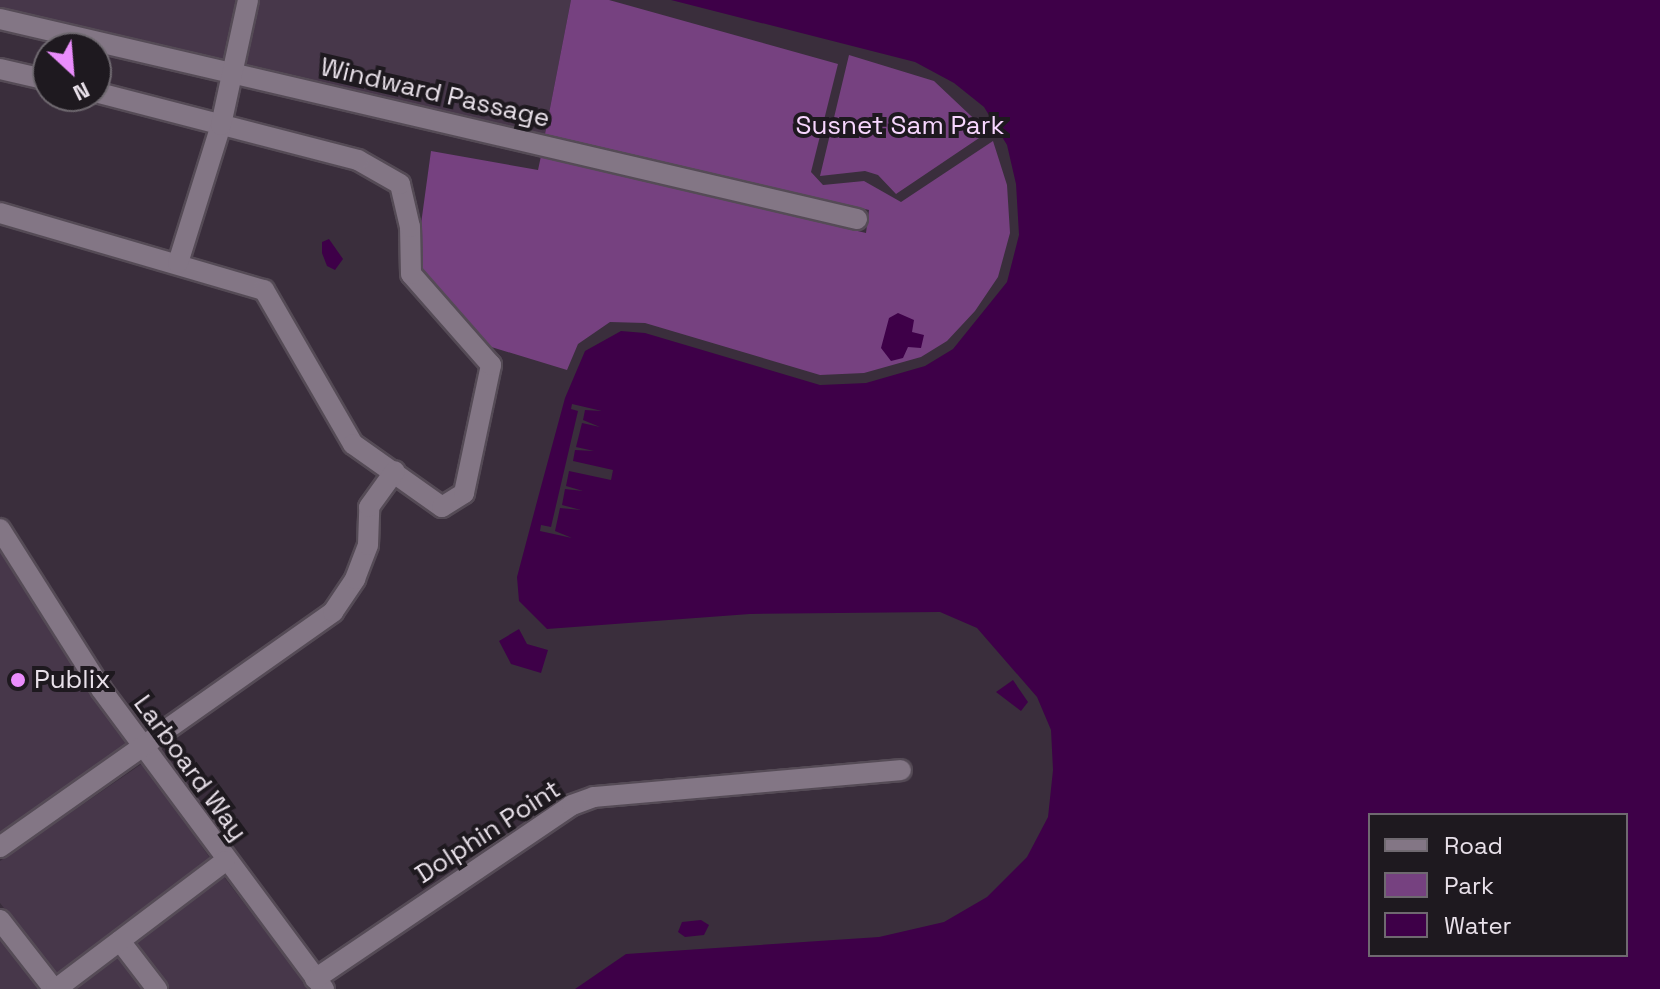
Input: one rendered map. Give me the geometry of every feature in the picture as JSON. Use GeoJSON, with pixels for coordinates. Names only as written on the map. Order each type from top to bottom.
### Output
{"type":"FeatureCollection","features":[{"type":"Feature","properties":{"kind":"street"},"geometry":{"type":"LineString","coordinates":[[178,263],[221,125],[248,0]]}},
{"type":"Feature","properties":{"kind":"street","name":"Windward Passage"},"geometry":{"type":"LineString","coordinates":[[0,19],[857,219]]}},
{"type":"Feature","properties":{"kind":"street"},"geometry":{"type":"LineString","coordinates":[[0,69],[32,76]]}},
{"type":"Feature","properties":{"kind":"street"},"geometry":{"type":"LineString","coordinates":[[0,213],[264,290],[353,444],[442,507],[464,493],[491,365],[411,274],[410,227],[400,184],[358,160],[112,96]]}},
{"type":"Feature","properties":{"kind":"street"},"geometry":{"type":"LineString","coordinates":[[0,847],[145,748],[333,612],[355,579],[368,545],[369,507],[395,471]]}},
{"type":"Feature","properties":{"kind":"street","name":"Larboard Way"},"geometry":{"type":"LineString","coordinates":[[0,529],[145,748],[225,861],[320,984]]}},
{"type":"Feature","properties":{"kind":"street","name":"Dolphin Point"},"geometry":{"type":"LineString","coordinates":[[320,984],[572,805],[594,797],[901,770]]}},
{"type":"Feature","properties":{"kind":"street"},"geometry":{"type":"LineString","coordinates":[[0,920],[55,989],[225,861]]}},
{"type":"Feature","properties":{"kind":"street"},"geometry":{"type":"LineString","coordinates":[[120,941],[157,989]]}},
{"type":"Feature","properties":{"kind":"shaded area"},"geometry":{"type":"Polygon","coordinates":[[[0,0],[237,0],[225,59],[0,7],[0,0]]]}},
{"type":"Feature","properties":{"kind":"shaded area"},"geometry":{"type":"Polygon","coordinates":[[[259,0],[571,0],[545,134],[246,64],[259,0]]]}},
{"type":"Feature","properties":{"kind":"shaded area"},"geometry":{"type":"Polygon","coordinates":[[[0,550],[129,744],[0,833],[0,550]]]}},
{"type":"Feature","properties":{"kind":"shaded area"},"geometry":{"type":"Polygon","coordinates":[[[143,763],[210,858],[56,974],[0,903],[0,861],[143,763]]]}},
{"type":"Feature","properties":{"kind":"shaded area"},"geometry":{"type":"Polygon","coordinates":[[[224,877],[309,989],[170,989],[135,944],[224,877]]]}},
{"type":"Feature","properties":{"kind":"shaded area"},"geometry":{"type":"Polygon","coordinates":[[[0,938],[40,989],[0,989],[0,938]]]}},
{"type":"Feature","properties":{"kind":"shaded area"},"geometry":{"type":"Polygon","coordinates":[[[118,957],[143,989],[75,989],[118,957]]]}},
{"type":"Feature","properties":{"kind":"green space"},"geometry":{"type":"Polygon","coordinates":[[[571,0],[609,0],[838,64],[811,172],[823,185],[864,181],[901,202],[993,141],[1007,185],[1010,233],[998,277],[975,311],[947,341],[921,357],[864,373],[820,375],[645,323],[610,322],[578,344],[567,370],[488,346],[422,270],[421,224],[431,151],[538,170],[541,156],[866,233],[869,210],[545,134],[571,0]]]}},
{"type":"Feature","properties":{"kind":"green space","name":"Susnet Sam Park"},"geometry":{"type":"Polygon","coordinates":[[[849,55],[934,81],[988,132],[896,194],[878,175],[865,171],[820,176],[849,55]]]}},
{"type":"Feature","properties":{"kind":"water"},"geometry":{"type":"Polygon","coordinates":[[[671,0],[1660,0],[1660,989],[575,989],[626,954],[879,937],[944,922],[987,897],[1027,857],[1048,817],[1053,770],[1051,730],[1037,697],[977,628],[940,612],[750,614],[547,629],[519,601],[517,577],[565,398],[585,351],[621,331],[645,333],[820,385],[866,383],[925,366],[953,349],[1007,282],[1019,235],[1016,184],[1007,145],[984,107],[954,83],[915,62],[671,0]]]}},
{"type":"Feature","properties":{"kind":"water"},"geometry":{"type":"Polygon","coordinates":[[[329,239],[343,259],[335,270],[327,266],[322,253],[322,242],[329,239]]]}},
{"type":"Feature","properties":{"kind":"water"},"geometry":{"type":"Polygon","coordinates":[[[898,313],[914,320],[912,332],[924,335],[921,348],[908,347],[903,358],[891,361],[881,348],[889,318],[898,313]]]}},
{"type":"Feature","properties":{"kind":"water"},"geometry":{"type":"Polygon","coordinates":[[[519,629],[527,644],[548,650],[541,673],[511,664],[499,641],[519,629]]]}},
{"type":"Feature","properties":{"kind":"water"},"geometry":{"type":"Polygon","coordinates":[[[1013,680],[1028,702],[1021,711],[996,692],[1013,680]]]}},
{"type":"Feature","properties":{"kind":"water"},"geometry":{"type":"Polygon","coordinates":[[[701,920],[709,925],[704,935],[685,937],[678,932],[682,922],[701,920]]]}},
{"type":"Feature","properties":{"kind":"pier"},"geometry":{"type":"Polygon","coordinates":[[[572,404],[602,411],[585,410],[583,420],[600,427],[582,423],[576,447],[594,451],[575,450],[573,461],[613,470],[611,480],[569,471],[566,486],[583,491],[565,489],[562,505],[581,510],[560,508],[555,531],[572,538],[540,531],[541,525],[551,527],[578,411],[571,409],[572,404]]]}},
{"type":"Feature","properties":{"kind":"place","name":"Publix"},"geometry":{"type":"Point","coordinates":[18,680]}}]}
